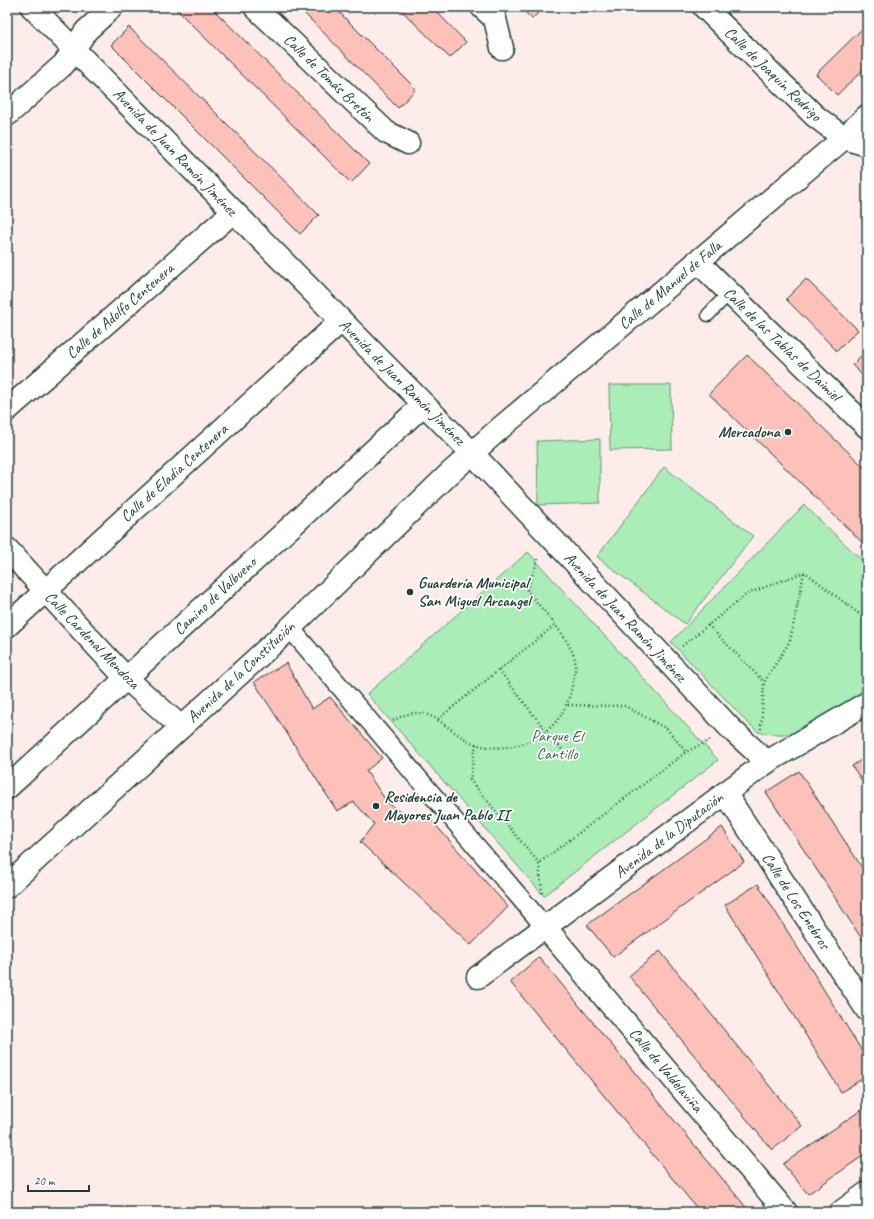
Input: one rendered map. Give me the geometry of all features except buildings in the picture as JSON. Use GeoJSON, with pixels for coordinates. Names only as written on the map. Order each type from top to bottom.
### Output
{"type":"FeatureCollection","features":[{"type":"Feature","properties":{"kind":"street","name":"Avenida de Juan Ramón Jiménez"},"geometry":{"type":"LineString","coordinates":[[32,7],[472,453],[665,660],[731,729],[763,758]]}},
{"type":"Feature","properties":{"kind":"street"},"geometry":{"type":"LineString","coordinates":[[7,116],[64,64],[86,32],[112,7]]}},
{"type":"Feature","properties":{"kind":"street","name":"Calle de Tomás Bretón"},"geometry":{"type":"LineString","coordinates":[[256,7],[386,132],[408,143]]}},
{"type":"Feature","properties":{"kind":"street"},"geometry":{"type":"LineString","coordinates":[[482,7],[495,19],[502,48]]}},
{"type":"Feature","properties":{"kind":"street","name":"Calle de Joaquín Rodrigo"},"geometry":{"type":"LineString","coordinates":[[704,7],[815,116],[844,138]]}},
{"type":"Feature","properties":{"kind":"street","name":"Calle de Manuel de Falla"},"geometry":{"type":"LineString","coordinates":[[472,453],[844,138],[867,116]]}},
{"type":"Feature","properties":{"kind":"street"},"geometry":{"type":"LineString","coordinates":[[844,138],[867,145]]}},
{"type":"Feature","properties":{"kind":"street","name":"Calle de Adolfo Centenera"},"geometry":{"type":"LineString","coordinates":[[7,410],[233,212]]}},
{"type":"Feature","properties":{"kind":"street","name":"Calle de las Tablas de Daimiel"},"geometry":{"type":"LineString","coordinates":[[697,261],[867,427]]}},
{"type":"Feature","properties":{"kind":"street","name":"Calle de Eladia Centenera"},"geometry":{"type":"LineString","coordinates":[[7,626],[341,321]]}},
{"type":"Feature","properties":{"kind":"street","name":"Camino de Valbueno"},"geometry":{"type":"LineString","coordinates":[[7,788],[423,405]]}},
{"type":"Feature","properties":{"kind":"street","name":"Avenida de la Constitución"},"geometry":{"type":"LineString","coordinates":[[7,886],[290,628],[472,453]]}},
{"type":"Feature","properties":{"kind":"street","name":"Calle Cardenal Mendoza"},"geometry":{"type":"LineString","coordinates":[[7,549],[126,678],[181,727]]}},
{"type":"Feature","properties":{"kind":"street"},"geometry":{"type":"LineString","coordinates":[[290,628],[545,927]]}},
{"type":"Feature","properties":{"kind":"street","name":"Avenida de la Diputación"},"geometry":{"type":"LineString","coordinates":[[478,977],[725,793],[763,758],[867,703]]}},
{"type":"Feature","properties":{"kind":"street","name":"Calle de Los Enebros"},"geometry":{"type":"LineString","coordinates":[[725,793],[867,1010]]}},
{"type":"Feature","properties":{"kind":"street","name":"Calle de Valdelaviña"},"geometry":{"type":"LineString","coordinates":[[545,927],[786,1212]]}},
{"type":"Feature","properties":{"kind":"street"},"geometry":{"type":"LineString","coordinates":[[841,1212],[867,1193]]}},
{"type":"Feature","properties":{"kind":"lane"},"geometry":{"type":"LineString","coordinates":[[708,315],[729,293]]}},
{"type":"Feature","properties":{"kind":"path"},"geometry":{"type":"LineString","coordinates":[[377,730],[404,714],[419,713],[438,719],[476,744],[490,747],[518,745],[546,731],[560,718],[568,705],[576,666],[574,655],[567,641],[527,590],[547,534]]}},
{"type":"Feature","properties":{"kind":"path"},"geometry":{"type":"LineString","coordinates":[[665,660],[748,594],[805,572]]}},
{"type":"Feature","properties":{"kind":"path"},"geometry":{"type":"LineString","coordinates":[[805,572],[867,620]]}},
{"type":"Feature","properties":{"kind":"path"},"geometry":{"type":"LineString","coordinates":[[763,758],[764,682],[790,641],[805,572]]}},
{"type":"Feature","properties":{"kind":"path"},"geometry":{"type":"LineString","coordinates":[[438,719],[555,625]]}},
{"type":"Feature","properties":{"kind":"path"},"geometry":{"type":"LineString","coordinates":[[708,625],[764,682]]}},
{"type":"Feature","properties":{"kind":"path"},"geometry":{"type":"LineString","coordinates":[[499,670],[546,731],[566,754]]}},
{"type":"Feature","properties":{"kind":"path"},"geometry":{"type":"LineString","coordinates":[[568,705],[625,706],[667,729],[686,752]]}},
{"type":"Feature","properties":{"kind":"path"},"geometry":{"type":"LineString","coordinates":[[539,863],[686,752],[731,729]]}},
{"type":"Feature","properties":{"kind":"path"},"geometry":{"type":"LineString","coordinates":[[476,744],[470,780],[539,863],[545,927]]}},
{"type":"Feature","properties":{"kind":"green space"},"geometry":{"type":"Polygon","coordinates":[[[609,385],[671,385],[672,449],[610,450],[609,385]]]}},
{"type":"Feature","properties":{"kind":"green space"},"geometry":{"type":"Polygon","coordinates":[[[600,439],[600,503],[538,505],[537,441],[600,439]]]}},
{"type":"Feature","properties":{"kind":"green space"},"geometry":{"type":"Polygon","coordinates":[[[664,467],[753,536],[685,624],[597,557],[664,467]]]}},
{"type":"Feature","properties":{"kind":"green space"},"geometry":{"type":"Polygon","coordinates":[[[804,505],[867,565],[867,690],[794,734],[758,732],[671,642],[804,505]]]}},
{"type":"Feature","properties":{"kind":"green space","name":"Parque El Cantillo"},"geometry":{"type":"Polygon","coordinates":[[[528,552],[718,760],[544,896],[367,694],[528,552]]]}},
{"type":"Feature","properties":{"kind":"place","name":"Mercadona"},"geometry":{"type":"Point","coordinates":[788,432]}},
{"type":"Feature","properties":{"kind":"place","name":"Guardería Municipal San Miguel Arcangel"},"geometry":{"type":"Point","coordinates":[410,592]}},
{"type":"Feature","properties":{"kind":"place","name":"Residencia de Mayores Juan Pablo II"},"geometry":{"type":"Point","coordinates":[376,806]}}]}
